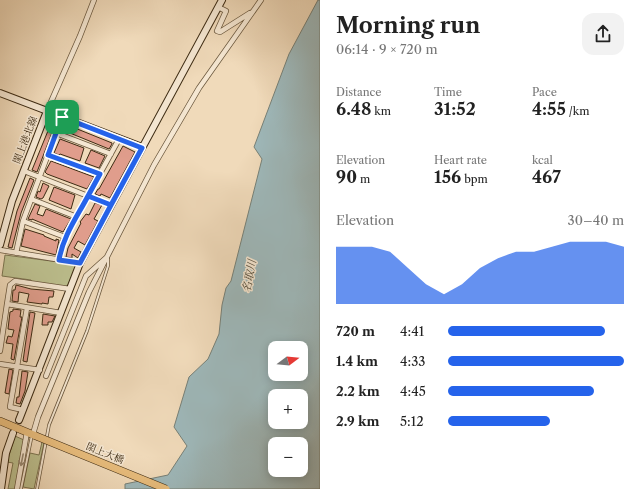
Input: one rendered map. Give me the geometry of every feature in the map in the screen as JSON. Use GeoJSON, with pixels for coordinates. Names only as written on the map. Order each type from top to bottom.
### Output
{"type":"FeatureCollection","features":[{"type":"Feature","properties":{"kind":"main road","name":"閖上大橋"},"geometry":{"type":"LineString","coordinates":[[0,421],[166,489]]}},
{"type":"Feature","properties":{"kind":"street"},"geometry":{"type":"LineString","coordinates":[[47,111],[94,0]]}},
{"type":"Feature","properties":{"kind":"street"},"geometry":{"type":"LineString","coordinates":[[19,420],[40,370],[80,263],[222,0]]}},
{"type":"Feature","properties":{"kind":"street"},"geometry":{"type":"LineString","coordinates":[[16,489],[38,417],[89,292],[154,165],[199,88],[261,0]]}},
{"type":"Feature","properties":{"kind":"street"},"geometry":{"type":"LineString","coordinates":[[218,7],[226,11],[217,31],[220,32],[252,12]]}},
{"type":"Feature","properties":{"kind":"street"},"geometry":{"type":"LineString","coordinates":[[0,92],[142,148]]}},
{"type":"Feature","properties":{"kind":"street","name":"閖上港北線"},"geometry":{"type":"LineString","coordinates":[[0,244],[12,201],[47,111]]}},
{"type":"Feature","properties":{"kind":"street"},"geometry":{"type":"LineString","coordinates":[[16,253],[23,221],[62,117]]}},
{"type":"Feature","properties":{"kind":"street"},"geometry":{"type":"LineString","coordinates":[[56,133],[111,154]]}},
{"type":"Feature","properties":{"kind":"street"},"geometry":{"type":"LineString","coordinates":[[59,260],[61,246],[65,237],[119,139]]}},
{"type":"Feature","properties":{"kind":"street"},"geometry":{"type":"LineString","coordinates":[[48,155],[100,174]]}},
{"type":"Feature","properties":{"kind":"street"},"geometry":{"type":"LineString","coordinates":[[24,171],[111,205]]}},
{"type":"Feature","properties":{"kind":"street"},"geometry":{"type":"LineString","coordinates":[[31,199],[77,216]]}},
{"type":"Feature","properties":{"kind":"street"},"geometry":{"type":"LineString","coordinates":[[23,221],[65,237]]}},
{"type":"Feature","properties":{"kind":"street"},"geometry":{"type":"LineString","coordinates":[[0,250],[80,263]]}},
{"type":"Feature","properties":{"kind":"street"},"geometry":{"type":"LineString","coordinates":[[46,376],[86,276],[108,255]]}},
{"type":"Feature","properties":{"kind":"street"},"geometry":{"type":"LineString","coordinates":[[0,351],[2,329],[10,285],[15,281],[70,289]]}},
{"type":"Feature","properties":{"kind":"street"},"geometry":{"type":"LineString","coordinates":[[7,304],[61,313]]}},
{"type":"Feature","properties":{"kind":"street"},"geometry":{"type":"LineString","coordinates":[[23,410],[10,407],[27,308]]}},
{"type":"Feature","properties":{"kind":"street"},"geometry":{"type":"LineString","coordinates":[[0,364],[40,370]]}},
{"type":"Feature","properties":{"kind":"street"},"geometry":{"type":"LineString","coordinates":[[1,489],[2,469],[13,433]]}},
{"type":"Feature","properties":{"kind":"lane"},"geometry":{"type":"LineString","coordinates":[[37,489],[50,425],[87,331],[108,266],[108,255]]}},
{"type":"Feature","properties":{"kind":"lane"},"geometry":{"type":"LineString","coordinates":[[22,489],[32,434]]}},
{"type":"Feature","properties":{"kind":"green space"},"geometry":{"type":"Polygon","coordinates":[[[5,255],[74,264],[76,267],[68,285],[65,287],[32,282],[31,280],[2,276],[5,255]]]}},
{"type":"Feature","properties":{"kind":"green space"},"geometry":{"type":"Polygon","coordinates":[[[15,436],[24,440],[15,489],[8,489],[13,463],[7,462],[15,436]]]}},
{"type":"Feature","properties":{"kind":"green space"},"geometry":{"type":"Polygon","coordinates":[[[42,442],[44,443],[34,489],[23,487],[30,453],[39,455],[42,442]]]}},
{"type":"Feature","properties":{"kind":"water","name":"名取川"},"geometry":{"type":"Polygon","coordinates":[[[318,0],[320,0],[320,489],[125,489],[125,484],[168,475],[187,446],[174,427],[189,377],[208,359],[219,334],[222,305],[226,288],[231,281],[262,159],[254,147],[289,54],[318,0]]]}},
{"type":"Feature","properties":{"kind":"building"},"geometry":{"type":"Polygon","coordinates":[[[52,121],[56,122],[37,172],[32,170],[52,121]]]}},
{"type":"Feature","properties":{"kind":"building"},"geometry":{"type":"Polygon","coordinates":[[[65,124],[112,144],[109,149],[65,131],[63,130],[65,124]]]}},
{"type":"Feature","properties":{"kind":"building"},"geometry":{"type":"Polygon","coordinates":[[[60,139],[84,148],[80,161],[54,153],[60,139]]]}},
{"type":"Feature","properties":{"kind":"building"},"geometry":{"type":"Polygon","coordinates":[[[123,146],[135,152],[110,198],[101,194],[100,196],[95,194],[99,189],[123,146]]]}},
{"type":"Feature","properties":{"kind":"building"},"geometry":{"type":"Polygon","coordinates":[[[91,150],[105,156],[99,168],[85,163],[91,150]]]}},
{"type":"Feature","properties":{"kind":"building"},"geometry":{"type":"Polygon","coordinates":[[[51,161],[94,177],[87,189],[47,174],[45,172],[51,161]]]}},
{"type":"Feature","properties":{"kind":"building"},"geometry":{"type":"Polygon","coordinates":[[[30,178],[34,180],[21,213],[12,248],[8,247],[17,211],[30,178]]]}},
{"type":"Feature","properties":{"kind":"building"},"geometry":{"type":"Polygon","coordinates":[[[43,183],[49,186],[41,199],[36,197],[38,191],[40,192],[43,183]]]}},
{"type":"Feature","properties":{"kind":"building"},"geometry":{"type":"Polygon","coordinates":[[[54,187],[75,195],[71,209],[49,200],[54,187]]]}},
{"type":"Feature","properties":{"kind":"building"},"geometry":{"type":"Polygon","coordinates":[[[95,203],[102,205],[94,219],[98,221],[85,245],[78,241],[74,248],[81,252],[78,258],[72,254],[72,258],[66,257],[68,248],[81,223],[80,222],[86,214],[89,215],[95,203]]]}},
{"type":"Feature","properties":{"kind":"building"},"geometry":{"type":"Polygon","coordinates":[[[35,204],[40,206],[37,214],[43,216],[46,209],[71,219],[63,232],[32,219],[28,219],[35,204]]]}},
{"type":"Feature","properties":{"kind":"building"},"geometry":{"type":"Polygon","coordinates":[[[25,229],[44,235],[56,241],[56,239],[59,240],[56,255],[21,246],[25,229]]]}},
{"type":"Feature","properties":{"kind":"building"},"geometry":{"type":"Polygon","coordinates":[[[16,285],[31,289],[54,291],[53,297],[49,297],[48,304],[27,302],[29,294],[19,292],[18,302],[12,301],[13,290],[15,290],[16,285]]]}},
{"type":"Feature","properties":{"kind":"building"},"geometry":{"type":"Polygon","coordinates":[[[13,309],[21,310],[20,317],[22,317],[14,360],[11,359],[13,344],[6,343],[8,336],[12,337],[14,330],[8,329],[10,312],[13,311],[13,309]]]}},
{"type":"Feature","properties":{"kind":"building"},"geometry":{"type":"Polygon","coordinates":[[[30,312],[35,313],[27,362],[23,361],[30,312]]]}},
{"type":"Feature","properties":{"kind":"building"},"geometry":{"type":"Polygon","coordinates":[[[43,314],[55,316],[52,322],[48,322],[48,325],[42,325],[43,314]]]}},
{"type":"Feature","properties":{"kind":"building"},"geometry":{"type":"Polygon","coordinates":[[[9,369],[13,370],[9,394],[5,393],[9,369]]]}},
{"type":"Feature","properties":{"kind":"building"},"geometry":{"type":"Polygon","coordinates":[[[22,371],[28,372],[25,391],[20,404],[16,403],[17,397],[19,397],[22,371]]]}},
{"type":"Feature","properties":{"kind":"route"},"geometry":{"type":"LineString","coordinates":[[62,117],[48,155],[100,174],[88,196],[111,205],[80,263],[59,260],[61,246],[65,237],[88,196],[111,205],[142,148],[62,117]]}}]}
